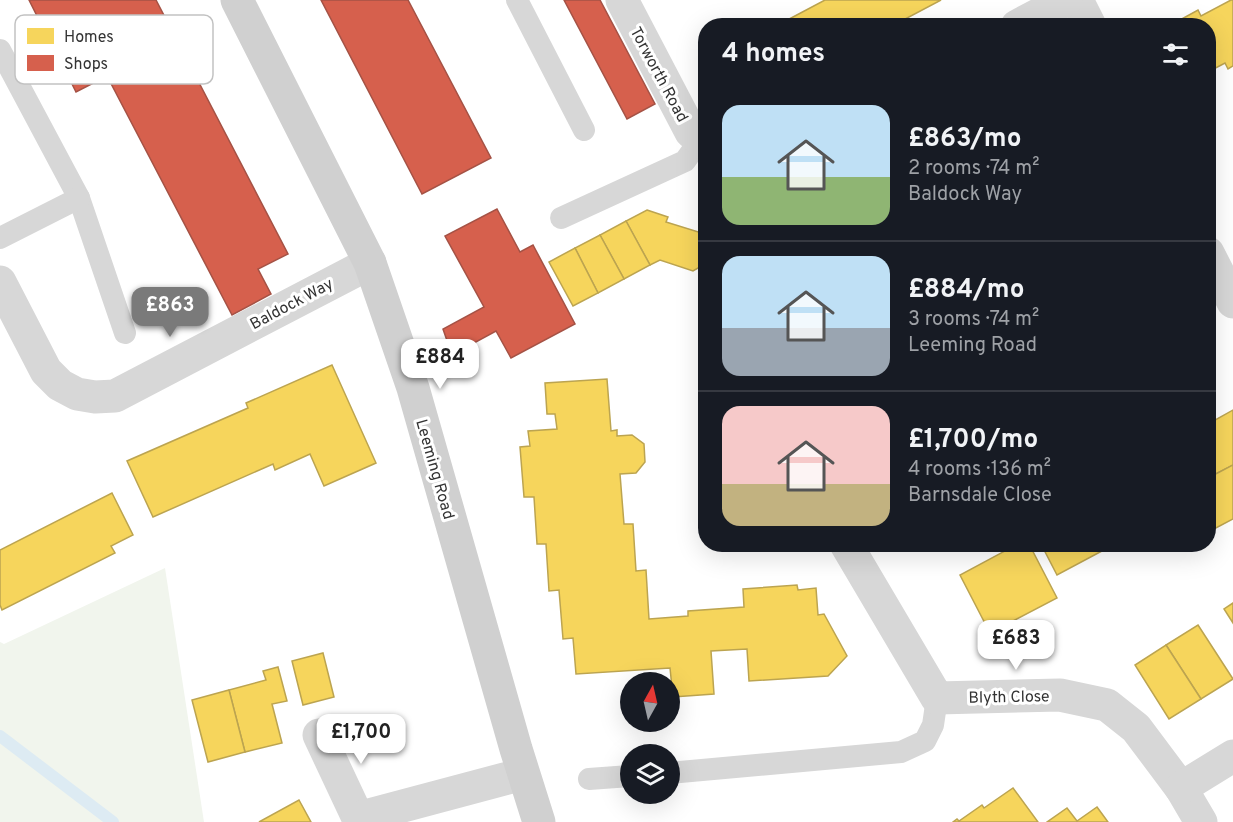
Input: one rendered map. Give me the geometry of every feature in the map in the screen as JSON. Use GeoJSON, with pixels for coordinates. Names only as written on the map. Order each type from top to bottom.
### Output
{"type":"FeatureCollection","features":[{"type":"Feature","properties":{"kind":"street","name":"Leeming Road"},"geometry":{"type":"LineString","coordinates":[[237,0],[370,262],[413,388],[523,774],[539,822]]}},
{"type":"Feature","properties":{"kind":"street","name":"Torworth Road"},"geometry":{"type":"LineString","coordinates":[[622,0],[691,132],[698,138]]}},
{"type":"Feature","properties":{"kind":"street"},"geometry":{"type":"LineString","coordinates":[[1032,18],[1062,2],[1081,18]]}},
{"type":"Feature","properties":{"kind":"street","name":"Baldock Way"},"geometry":{"type":"LineString","coordinates":[[0,282],[46,371],[60,385],[77,394],[95,397],[115,396],[370,262]]}},
{"type":"Feature","properties":{"kind":"street"},"geometry":{"type":"LineString","coordinates":[[1216,270],[1233,302]]}},
{"type":"Feature","properties":{"kind":"street"},"geometry":{"type":"LineString","coordinates":[[851,552],[937,698]]}},
{"type":"Feature","properties":{"kind":"street","name":"Blyth Close"},"geometry":{"type":"LineString","coordinates":[[937,698],[1060,695],[1107,705],[1136,728],[1181,788],[1201,822]]}},
{"type":"Feature","properties":{"kind":"street"},"geometry":{"type":"LineString","coordinates":[[319,735],[359,820],[523,774]]}},
{"type":"Feature","properties":{"kind":"street"},"geometry":{"type":"LineString","coordinates":[[1181,788],[1233,756]]}},
{"type":"Feature","properties":{"kind":"lane"},"geometry":{"type":"LineString","coordinates":[[517,0],[584,130]]}},
{"type":"Feature","properties":{"kind":"lane"},"geometry":{"type":"LineString","coordinates":[[0,50],[15,78]]}},
{"type":"Feature","properties":{"kind":"lane"},"geometry":{"type":"LineString","coordinates":[[18,84],[78,198],[125,333]]}},
{"type":"Feature","properties":{"kind":"lane"},"geometry":{"type":"LineString","coordinates":[[561,218],[685,161],[698,147]]}},
{"type":"Feature","properties":{"kind":"lane"},"geometry":{"type":"LineString","coordinates":[[0,238],[78,198]]}},
{"type":"Feature","properties":{"kind":"lane"},"geometry":{"type":"LineString","coordinates":[[680,772],[901,752],[925,741],[933,725],[937,698]]}},
{"type":"Feature","properties":{"kind":"lane"},"geometry":{"type":"LineString","coordinates":[[589,779],[620,777]]}},
{"type":"Feature","properties":{"kind":"shaded area"},"geometry":{"type":"Polygon","coordinates":[[[165,568],[204,822],[0,822],[0,642],[4,644],[165,568]]]}},
{"type":"Feature","properties":{"kind":"building: Homes"},"geometry":{"type":"Polygon","coordinates":[[[825,0],[941,0],[907,18],[791,18],[825,0]]]}},
{"type":"Feature","properties":{"kind":"building: Homes"},"geometry":{"type":"Polygon","coordinates":[[[1233,0],[1233,66],[1228,69],[1225,63],[1216,68],[1216,18],[1184,18],[1198,10],[1201,16],[1233,0]]]}},
{"type":"Feature","properties":{"kind":"building: Homes"},"geometry":{"type":"Polygon","coordinates":[[[647,210],[668,217],[666,222],[698,232],[698,268],[693,271],[660,260],[650,265],[626,221],[647,210]]]}},
{"type":"Feature","properties":{"kind":"building: Homes"},"geometry":{"type":"Polygon","coordinates":[[[626,221],[650,265],[624,279],[600,235],[626,221]]]}},
{"type":"Feature","properties":{"kind":"building: Homes"},"geometry":{"type":"Polygon","coordinates":[[[600,235],[624,279],[598,293],[575,248],[600,235]]]}},
{"type":"Feature","properties":{"kind":"building: Homes"},"geometry":{"type":"Polygon","coordinates":[[[575,248],[598,293],[573,306],[549,262],[575,248]]]}},
{"type":"Feature","properties":{"kind":"building: Homes"},"geometry":{"type":"Polygon","coordinates":[[[332,365],[376,463],[324,486],[310,454],[275,470],[273,464],[153,517],[127,461],[248,408],[246,403],[332,365]]]}},
{"type":"Feature","properties":{"kind":"building: Homes"},"geometry":{"type":"Polygon","coordinates":[[[607,379],[611,431],[617,430],[617,436],[632,435],[644,444],[645,462],[636,473],[620,474],[624,524],[633,524],[636,571],[646,570],[649,619],[688,616],[688,611],[744,607],[743,589],[797,585],[798,590],[816,588],[818,615],[824,614],[847,656],[828,676],[749,681],[747,649],[711,651],[714,694],[680,696],[680,672],[670,672],[670,668],[576,674],[573,638],[563,639],[559,590],[549,591],[546,544],[537,544],[534,497],[524,497],[520,447],[530,446],[528,431],[557,429],[555,414],[547,414],[545,383],[607,379]]]}},
{"type":"Feature","properties":{"kind":"building: Homes"},"geometry":{"type":"Polygon","coordinates":[[[1233,410],[1233,465],[1216,474],[1216,420],[1233,410]]]}},
{"type":"Feature","properties":{"kind":"building: Homes"},"geometry":{"type":"Polygon","coordinates":[[[1233,465],[1233,519],[1216,528],[1216,474],[1233,465]]]}},
{"type":"Feature","properties":{"kind":"building: Homes"},"geometry":{"type":"Polygon","coordinates":[[[112,493],[133,535],[111,546],[115,553],[2,610],[0,605],[0,550],[112,493]]]}},
{"type":"Feature","properties":{"kind":"building: Homes"},"geometry":{"type":"Polygon","coordinates":[[[1003,552],[1033,552],[1057,598],[990,633],[960,575],[1003,552]]]}},
{"type":"Feature","properties":{"kind":"building: Homes"},"geometry":{"type":"Polygon","coordinates":[[[1045,552],[1100,552],[1057,575],[1045,552]]]}},
{"type":"Feature","properties":{"kind":"building: Homes"},"geometry":{"type":"Polygon","coordinates":[[[1233,603],[1233,623],[1224,609],[1233,603]]]}},
{"type":"Feature","properties":{"kind":"building: Homes"},"geometry":{"type":"Polygon","coordinates":[[[1198,625],[1233,679],[1201,699],[1166,645],[1198,625]]]}},
{"type":"Feature","properties":{"kind":"building: Homes"},"geometry":{"type":"Polygon","coordinates":[[[1166,645],[1201,699],[1169,719],[1135,665],[1166,645]]]}},
{"type":"Feature","properties":{"kind":"building: Homes"},"geometry":{"type":"Polygon","coordinates":[[[323,653],[334,697],[303,705],[292,661],[323,653]]]}},
{"type":"Feature","properties":{"kind":"building: Homes"},"geometry":{"type":"Polygon","coordinates":[[[278,667],[287,701],[272,704],[282,743],[245,752],[229,690],[266,680],[263,671],[278,667]]]}},
{"type":"Feature","properties":{"kind":"building: Homes"},"geometry":{"type":"Polygon","coordinates":[[[229,690],[245,752],[208,762],[192,700],[229,690]]]}},
{"type":"Feature","properties":{"kind":"building: Homes"},"geometry":{"type":"Polygon","coordinates":[[[1013,788],[1038,822],[953,822],[957,819],[959,821],[982,805],[984,808],[1013,788]]]}},
{"type":"Feature","properties":{"kind":"building: Homes"},"geometry":{"type":"Polygon","coordinates":[[[299,800],[311,822],[259,822],[299,800]]]}},
{"type":"Feature","properties":{"kind":"building: Homes"},"geometry":{"type":"Polygon","coordinates":[[[1097,807],[1108,822],[1047,822],[1067,808],[1077,821],[1097,807]]]}},
{"type":"Feature","properties":{"kind":"building: Shops"},"geometry":{"type":"Polygon","coordinates":[[[29,0],[156,0],[164,15],[36,15],[29,0]]]}},
{"type":"Feature","properties":{"kind":"building: Shops"},"geometry":{"type":"Polygon","coordinates":[[[321,0],[408,0],[491,158],[422,194],[321,0]]]}},
{"type":"Feature","properties":{"kind":"building: Shops"},"geometry":{"type":"Polygon","coordinates":[[[564,0],[600,0],[655,104],[627,119],[564,0]]]}},
{"type":"Feature","properties":{"kind":"building: Shops"},"geometry":{"type":"Polygon","coordinates":[[[72,84],[92,84],[76,92],[72,84]]]}},
{"type":"Feature","properties":{"kind":"building: Shops"},"geometry":{"type":"Polygon","coordinates":[[[111,84],[200,84],[288,254],[258,269],[271,294],[232,315],[111,84]]]}},
{"type":"Feature","properties":{"kind":"building: Shops"},"geometry":{"type":"Polygon","coordinates":[[[497,209],[520,252],[533,245],[575,324],[511,358],[496,331],[452,355],[443,329],[484,307],[445,236],[497,209]]]}},
{"type":"Feature","properties":{"kind":"waterway"},"geometry":{"type":"LineString","coordinates":[[0,736],[113,822]]}}]}
